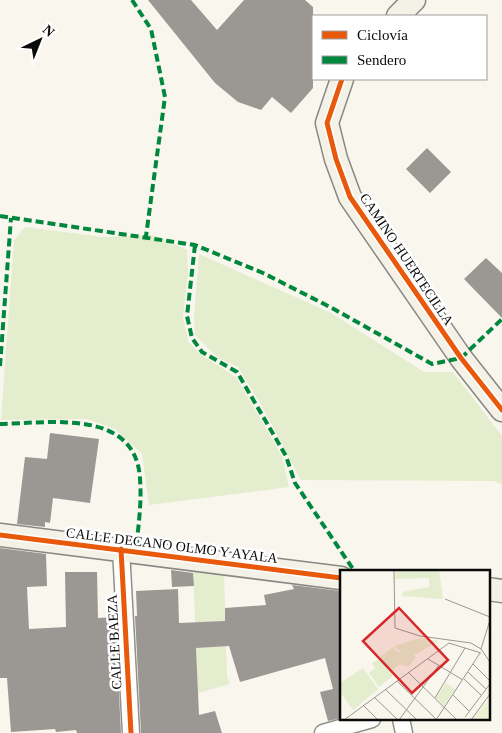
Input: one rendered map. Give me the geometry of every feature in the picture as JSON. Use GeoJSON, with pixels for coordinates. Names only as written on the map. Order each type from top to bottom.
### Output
{"type":"FeatureCollection","features":[{"type":"Feature","properties":{"kind":"street"},"geometry":{"type":"LineString","coordinates":[[399,15],[414,0]]}},
{"type":"Feature","properties":{"kind":"street","name":"CAMINO HUERTECILLA"},"geometry":{"type":"LineString","coordinates":[[342,80],[327,123],[336,159],[350,197],[461,358],[502,410]]}},
{"type":"Feature","properties":{"kind":"street","name":"CALLE DECANO OLMO Y AYALA"},"geometry":{"type":"LineString","coordinates":[[0,535],[340,578]]}},
{"type":"Feature","properties":{"kind":"street","name":"CALLE BAEZA"},"geometry":{"type":"LineString","coordinates":[[121,549],[131,733]]}},
{"type":"Feature","properties":{"kind":"street"},"geometry":{"type":"LineString","coordinates":[[323,733],[368,720]]}},
{"type":"Feature","properties":{"kind":"street"},"geometry":{"type":"LineString","coordinates":[[401,720],[404,733]]}},
{"type":"Feature","properties":{"kind":"green space"},"geometry":{"type":"Polygon","coordinates":[[[25,227],[104,237],[153,235],[187,250],[188,274],[183,316],[188,341],[200,354],[236,377],[282,456],[289,487],[149,505],[142,454],[115,429],[87,419],[1,420],[14,240],[25,227]]]}},
{"type":"Feature","properties":{"kind":"green space"},"geometry":{"type":"Polygon","coordinates":[[[199,254],[331,313],[424,372],[453,372],[502,436],[502,485],[494,481],[301,480],[259,401],[238,367],[218,358],[195,335],[194,316],[199,254]]]}},
{"type":"Feature","properties":{"kind":"green space"},"geometry":{"type":"Polygon","coordinates":[[[193,569],[224,573],[227,676],[230,684],[198,693],[193,569]]]}},
{"type":"Feature","properties":{"kind":"building"},"geometry":{"type":"Polygon","coordinates":[[[148,0],[191,0],[217,30],[244,0],[305,0],[313,7],[313,88],[291,113],[272,97],[261,110],[238,102],[215,83],[148,0]]]}},
{"type":"Feature","properties":{"kind":"building"},"geometry":{"type":"Polygon","coordinates":[[[427,148],[451,172],[430,193],[406,169],[427,148]]]}},
{"type":"Feature","properties":{"kind":"building"},"geometry":{"type":"Polygon","coordinates":[[[486,258],[502,273],[502,318],[464,279],[486,258]]]}},
{"type":"Feature","properties":{"kind":"building"},"geometry":{"type":"Polygon","coordinates":[[[50,433],[99,439],[90,503],[53,498],[50,523],[45,522],[45,527],[17,524],[25,457],[47,459],[50,433]]]}},
{"type":"Feature","properties":{"kind":"building"},"geometry":{"type":"Polygon","coordinates":[[[0,548],[46,554],[47,586],[27,587],[29,629],[66,627],[65,572],[97,572],[98,618],[115,617],[121,733],[77,733],[76,730],[56,732],[55,729],[11,732],[7,678],[0,678],[0,548]]]}},
{"type":"Feature","properties":{"kind":"building"},"geometry":{"type":"Polygon","coordinates":[[[171,570],[193,573],[194,586],[172,587],[171,570]]]}},
{"type":"Feature","properties":{"kind":"building"},"geometry":{"type":"Polygon","coordinates":[[[292,585],[340,591],[340,718],[328,721],[320,692],[333,689],[325,658],[240,682],[229,646],[196,648],[199,715],[215,711],[222,733],[141,733],[135,616],[137,616],[136,591],[178,589],[179,623],[225,621],[225,608],[266,605],[264,595],[294,589],[292,585]]]}},
{"type":"Feature","properties":{"kind":"marked path"},"geometry":{"type":"LineString","coordinates":[[132,0],[151,29],[165,97],[146,236]]}},
{"type":"Feature","properties":{"kind":"marked path"},"geometry":{"type":"LineString","coordinates":[[0,216],[195,245],[263,273],[332,308],[432,364],[461,358],[502,319]]}},
{"type":"Feature","properties":{"kind":"marked path"},"geometry":{"type":"LineString","coordinates":[[0,366],[11,218]]}},
{"type":"Feature","properties":{"kind":"marked path"},"geometry":{"type":"LineString","coordinates":[[195,245],[187,316],[192,338],[202,352],[237,372],[286,456],[295,483],[354,570]]}},
{"type":"Feature","properties":{"kind":"marked path"},"geometry":{"type":"LineString","coordinates":[[0,424],[42,422],[87,424],[107,430],[123,440],[135,456],[140,479],[136,551]]}},
{"type":"Feature","properties":{"kind":"cycle path"},"geometry":{"type":"LineString","coordinates":[[342,80],[327,123],[336,159],[350,197],[461,358],[502,410]]}},
{"type":"Feature","properties":{"kind":"cycle path"},"geometry":{"type":"LineString","coordinates":[[0,535],[340,578]]}},
{"type":"Feature","properties":{"kind":"cycle path"},"geometry":{"type":"LineString","coordinates":[[121,549],[131,733]]}}]}
